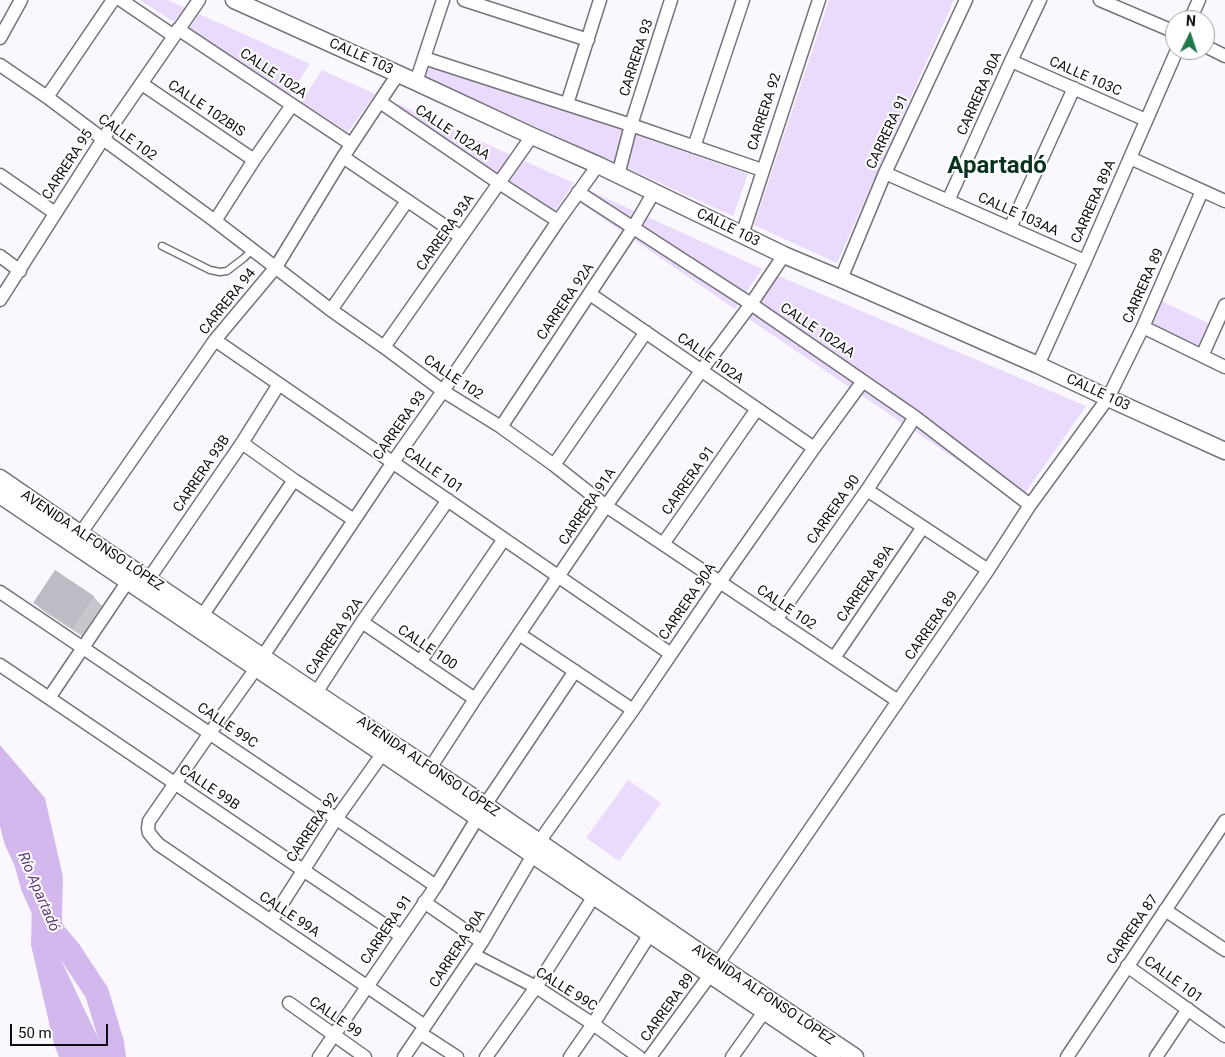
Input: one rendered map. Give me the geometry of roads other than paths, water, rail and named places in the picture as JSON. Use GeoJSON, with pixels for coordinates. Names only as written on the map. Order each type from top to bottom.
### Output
{"type":"FeatureCollection","features":[{"type":"Feature","properties":{"kind":"street"},"geometry":{"type":"LineString","coordinates":[[0,38],[21,0]]}},
{"type":"Feature","properties":{"kind":"street"},"geometry":{"type":"LineString","coordinates":[[47,97],[113,0]]}},
{"type":"Feature","properties":{"kind":"street","name":"CALLE 102A"},"geometry":{"type":"LineString","coordinates":[[120,0],[176,32],[351,144]]}},
{"type":"Feature","properties":{"kind":"street","name":"CARRERA 95"},"geometry":{"type":"LineString","coordinates":[[0,300],[103,139],[199,0]]}},
{"type":"Feature","properties":{"kind":"street","name":"CALLE 103"},"geometry":{"type":"LineString","coordinates":[[234,0],[598,165],[784,255],[1038,365],[1225,451]]}},
{"type":"Feature","properties":{"kind":"street"},"geometry":{"type":"LineString","coordinates":[[416,82],[443,0]]}},
{"type":"Feature","properties":{"kind":"street"},"geometry":{"type":"LineString","coordinates":[[464,0],[588,40]]}},
{"type":"Feature","properties":{"kind":"street"},"geometry":{"type":"LineString","coordinates":[[566,104],[600,0]]}},
{"type":"Feature","properties":{"kind":"street","name":"CARRERA 93"},"geometry":{"type":"LineString","coordinates":[[618,175],[631,125],[672,0]]}},
{"type":"Feature","properties":{"kind":"street"},"geometry":{"type":"LineString","coordinates":[[694,147],[743,0]]}},
{"type":"Feature","properties":{"kind":"street","name":"CARRERA 92"},"geometry":{"type":"LineString","coordinates":[[742,235],[818,0]]}},
{"type":"Feature","properties":{"kind":"street","name":"CARRERA 91"},"geometry":{"type":"LineString","coordinates":[[841,279],[885,173],[966,0]]}},
{"type":"Feature","properties":{"kind":"street","name":"CARRERA 90A"},"geometry":{"type":"LineString","coordinates":[[948,201],[1040,0]]}},
{"type":"Feature","properties":{"kind":"street"},"geometry":{"type":"LineString","coordinates":[[1100,0],[1165,28]]}},
{"type":"Feature","properties":{"kind":"street"},"geometry":{"type":"LineString","coordinates":[[424,58],[631,125],[762,170]]}},
{"type":"Feature","properties":{"kind":"street","name":"CARRERA 89A"},"geometry":{"type":"LineString","coordinates":[[1038,365],[1173,60]]}},
{"type":"Feature","properties":{"kind":"street","name":"CALLE 103C"},"geometry":{"type":"LineString","coordinates":[[1011,61],[1146,120]]}},
{"type":"Feature","properties":{"kind":"street","name":"CALLE 102"},"geometry":{"type":"LineString","coordinates":[[0,66],[47,97],[443,391],[501,427],[606,506],[898,701]]}},
{"type":"Feature","properties":{"kind":"street","name":"CARRERA 94"},"geometry":{"type":"LineString","coordinates":[[77,539],[215,340],[276,267],[342,157],[398,74]]}},
{"type":"Feature","properties":{"kind":"street","name":"CALLE 102BIS"},"geometry":{"type":"LineString","coordinates":[[142,84],[254,160]]}},
{"type":"Feature","properties":{"kind":"street"},"geometry":{"type":"LineString","coordinates":[[1010,228],[1074,88]]}},
{"type":"Feature","properties":{"kind":"street","name":"CALLE 102AA"},"geometry":{"type":"LineString","coordinates":[[380,102],[558,221]]}},
{"type":"Feature","properties":{"kind":"street"},"geometry":{"type":"LineString","coordinates":[[215,221],[292,105]]}},
{"type":"Feature","properties":{"kind":"street","name":"CARRERA 93A"},"geometry":{"type":"LineString","coordinates":[[384,347],[532,136]]}},
{"type":"Feature","properties":{"kind":"street"},"geometry":{"type":"LineString","coordinates":[[342,157],[461,237]]}},
{"type":"Feature","properties":{"kind":"street"},"geometry":{"type":"LineString","coordinates":[[1130,158],[1225,201]]}},
{"type":"Feature","properties":{"kind":"street","name":"CARRERA 93"},"geometry":{"type":"LineString","coordinates":[[149,821],[260,662],[393,462],[598,165]]}},
{"type":"Feature","properties":{"kind":"street","name":"CALLE 103AA"},"geometry":{"type":"LineString","coordinates":[[885,173],[1085,261]]}},
{"type":"Feature","properties":{"kind":"street"},"geometry":{"type":"LineString","coordinates":[[0,175],[55,213]]}},
{"type":"Feature","properties":{"kind":"street","name":"CARRERA 89"},"geometry":{"type":"LineString","coordinates":[[650,1057],[714,970],[988,570],[1030,505],[1108,398],[1142,327],[1202,191]]}},
{"type":"Feature","properties":{"kind":"street","name":"CALLE 102AA"},"geometry":{"type":"LineString","coordinates":[[578,192],[751,304],[915,417],[1030,505]]}},
{"type":"Feature","properties":{"kind":"street","name":"CARRERA 92A"},"geometry":{"type":"LineString","coordinates":[[501,427],[633,228],[654,192]]}},
{"type":"Feature","properties":{"kind":"street"},"geometry":{"type":"LineString","coordinates":[[332,310],[407,200]]}},
{"type":"Feature","properties":{"kind":"street","name":"CARRERA 91A"},"geometry":{"type":"LineString","coordinates":[[426,774],[606,506],[784,255]]}},
{"type":"Feature","properties":{"kind":"street"},"geometry":{"type":"LineString","coordinates":[[0,256],[20,271]]}},
{"type":"Feature","properties":{"kind":"street","name":"CALLE 102A"},"geometry":{"type":"LineString","coordinates":[[590,294],[814,448]]}},
{"type":"Feature","properties":{"kind":"street"},"geometry":{"type":"LineString","coordinates":[[1202,356],[1225,305]]}},
{"type":"Feature","properties":{"kind":"street"},"geometry":{"type":"LineString","coordinates":[[1142,327],[1225,367]]}},
{"type":"Feature","properties":{"kind":"street"},"geometry":{"type":"LineString","coordinates":[[554,465],[646,332]]}},
{"type":"Feature","properties":{"kind":"street","name":"CALLE 101"},"geometry":{"type":"LineString","coordinates":[[215,340],[671,654]]}},
{"type":"Feature","properties":{"kind":"street","name":"CARRERA 90A"},"geometry":{"type":"LineString","coordinates":[[404,1057],[474,955],[536,848],[720,582],[863,381]]}},
{"type":"Feature","properties":{"kind":"street","name":"CARRERA 93B"},"geometry":{"type":"LineString","coordinates":[[148,580],[242,443],[279,384]]}},
{"type":"Feature","properties":{"kind":"street","name":"CARRERA 91"},"geometry":{"type":"LineString","coordinates":[[663,544],[757,409]]}},
{"type":"Feature","properties":{"kind":"street","name":"CARRERA 90"},"geometry":{"type":"LineString","coordinates":[[776,620],[867,490],[915,417]]}},
{"type":"Feature","properties":{"kind":"street"},"geometry":{"type":"LineString","coordinates":[[242,443],[354,520]]}},
{"type":"Feature","properties":{"kind":"street","name":"AVENIDA ALFONSO LÓPEZ"},"geometry":{"type":"LineString","coordinates":[[0,478],[128,581],[260,662],[316,693],[426,774],[714,970],[764,1012],[832,1057]]}},
{"type":"Feature","properties":{"kind":"street"},"geometry":{"type":"LineString","coordinates":[[202,616],[294,480]]}},
{"type":"Feature","properties":{"kind":"street"},"geometry":{"type":"LineString","coordinates":[[867,490],[988,570]]}},
{"type":"Feature","properties":{"kind":"street","name":"AVENIDA ALFONSO LÓPEZ"},"geometry":{"type":"LineString","coordinates":[[0,495],[148,580],[202,616],[260,662],[383,753],[426,774]]}},
{"type":"Feature","properties":{"kind":"street","name":"CARRERA 92A"},"geometry":{"type":"LineString","coordinates":[[316,693],[362,622],[448,500]]}},
{"type":"Feature","properties":{"kind":"street","name":"CARRERA 89A"},"geometry":{"type":"LineString","coordinates":[[834,658],[923,527]]}},
{"type":"Feature","properties":{"kind":"street"},"geometry":{"type":"LineString","coordinates":[[420,662],[504,539]]}},
{"type":"Feature","properties":{"kind":"street"},"geometry":{"type":"LineString","coordinates":[[49,698],[128,581]]}},
{"type":"Feature","properties":{"kind":"street","name":"CALLE 99C"},"geometry":{"type":"LineString","coordinates":[[0,592],[436,886]]}},
{"type":"Feature","properties":{"kind":"street","name":"CALLE 100"},"geometry":{"type":"LineString","coordinates":[[362,622],[475,699]]}},
{"type":"Feature","properties":{"kind":"street"},"geometry":{"type":"LineString","coordinates":[[519,634],[633,710]]}},
{"type":"Feature","properties":{"kind":"street","name":"CALLE 99B"},"geometry":{"type":"LineString","coordinates":[[0,666],[402,936]]}},
{"type":"Feature","properties":{"kind":"street","name":"CARRERA 91"},"geometry":{"type":"LineString","coordinates":[[319,1057],[436,886],[481,811],[575,671]]}},
{"type":"Feature","properties":{"kind":"street","name":"CARRERA 92"},"geometry":{"type":"LineString","coordinates":[[270,920],[336,819],[383,753]]}},
{"type":"Feature","properties":{"kind":"street","name":"CALLE 99A"},"geometry":{"type":"LineString","coordinates":[[149,821],[149,833],[158,844],[367,986],[457,1057]]}},
{"type":"Feature","properties":{"kind":"street","name":"CARRERA 87"},"geometry":{"type":"LineString","coordinates":[[1066,1057],[1225,821]]}},
{"type":"Feature","properties":{"kind":"street","name":"AVENIDA ALFONSO LÓPEZ"},"geometry":{"type":"LineString","coordinates":[[536,848],[594,896],[650,934],[714,970],[855,1057]]}},
{"type":"Feature","properties":{"kind":"street"},"geometry":{"type":"LineString","coordinates":[[486,1057],[536,987],[594,896]]}},
{"type":"Feature","properties":{"kind":"street"},"geometry":{"type":"LineString","coordinates":[[424,902],[482,942]]}},
{"type":"Feature","properties":{"kind":"street"},"geometry":{"type":"LineString","coordinates":[[1165,910],[1225,950]]}},
{"type":"Feature","properties":{"kind":"street"},"geometry":{"type":"LineString","coordinates":[[570,1057],[650,934]]}},
{"type":"Feature","properties":{"kind":"street","name":"CALLE 99C"},"geometry":{"type":"LineString","coordinates":[[474,955],[536,987],[639,1057]]}},
{"type":"Feature","properties":{"kind":"street","name":"CALLE 101"},"geometry":{"type":"LineString","coordinates":[[1127,966],[1225,1036]]}},
{"type":"Feature","properties":{"kind":"street","name":"CALLE 99"},"geometry":{"type":"LineString","coordinates":[[288,1003],[365,1057]]}},
{"type":"Feature","properties":{"kind":"street"},"geometry":{"type":"LineString","coordinates":[[1156,1057],[1188,1009]]}},
{"type":"Feature","properties":{"kind":"street"},"geometry":{"type":"LineString","coordinates":[[732,1057],[764,1012]]}},
{"type":"Feature","properties":{"kind":"lane"},"geometry":{"type":"LineString","coordinates":[[162,246],[210,270],[220,272],[227,271],[252,250]]}},
{"type":"Feature","properties":{"kind":"water"},"geometry":{"type":"Polygon","coordinates":[[[0,745],[45,798],[63,877],[61,960],[107,1057],[59,1057],[54,1044],[31,945],[33,856],[0,791],[0,745]]]}},
{"type":"Feature","properties":{"kind":"waterway","name":"Río Apartadó"},"geometry":{"type":"LineString","coordinates":[[0,777],[10,793],[10,817],[33,887],[54,933],[70,952],[97,993],[112,1043],[114,1057]]}},
{"type":"Feature","properties":{"kind":"district","name":"Apartadó"},"geometry":{"type":"Point","coordinates":[997,167]}}]}
